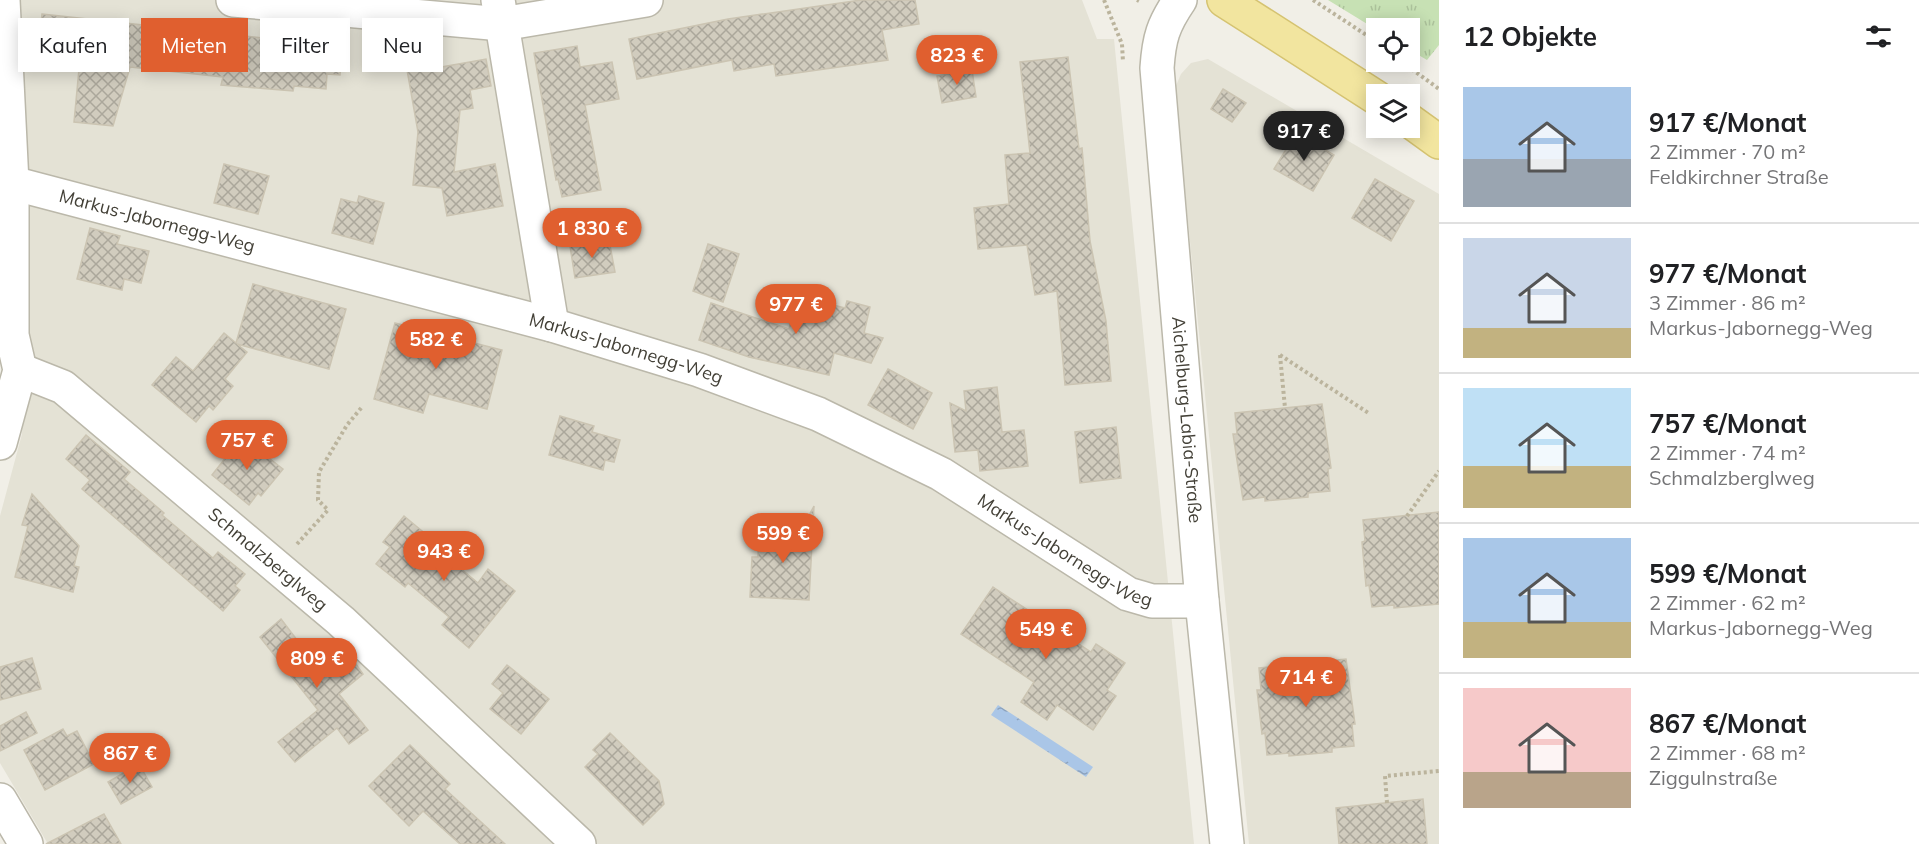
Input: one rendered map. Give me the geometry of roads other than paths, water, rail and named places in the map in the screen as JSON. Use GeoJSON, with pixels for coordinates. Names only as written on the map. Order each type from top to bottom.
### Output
{"type":"FeatureCollection","features":[{"type":"Feature","properties":{"kind":"main road"},"geometry":{"type":"LineString","coordinates":[[1224,0],[1366,92]]}},
{"type":"Feature","properties":{"kind":"main road"},"geometry":{"type":"LineString","coordinates":[[1420,129],[1439,142]]}},
{"type":"Feature","properties":{"kind":"street"},"geometry":{"type":"LineString","coordinates":[[0,443],[20,370],[6,334],[12,183],[3,0]]}},
{"type":"Feature","properties":{"kind":"street"},"geometry":{"type":"LineString","coordinates":[[232,0],[500,12],[646,0]]}},
{"type":"Feature","properties":{"kind":"street","name":"Aichelburg-Labia-Straße"},"geometry":{"type":"LineString","coordinates":[[1180,0],[1164,23],[1159,42],[1157,68],[1202,601],[1227,844]]}},
{"type":"Feature","properties":{"kind":"street"},"geometry":{"type":"LineString","coordinates":[[500,12],[552,325]]}},
{"type":"Feature","properties":{"kind":"street","name":"Markus-Jabornegg-Weg"},"geometry":{"type":"LineString","coordinates":[[12,183],[552,325],[699,370],[818,414],[941,474],[1128,594],[1152,601],[1202,601]]}},
{"type":"Feature","properties":{"kind":"street","name":"Schmalzberglweg"},"geometry":{"type":"LineString","coordinates":[[20,370],[63,387],[341,621],[579,844]]}},
{"type":"Feature","properties":{"kind":"street"},"geometry":{"type":"LineString","coordinates":[[0,800],[26,844]]}},
{"type":"Feature","properties":{"kind":"water"},"geometry":{"type":"Polygon","coordinates":[[[998,705],[1093,767],[1086,777],[991,715],[998,705]]]}}]}
